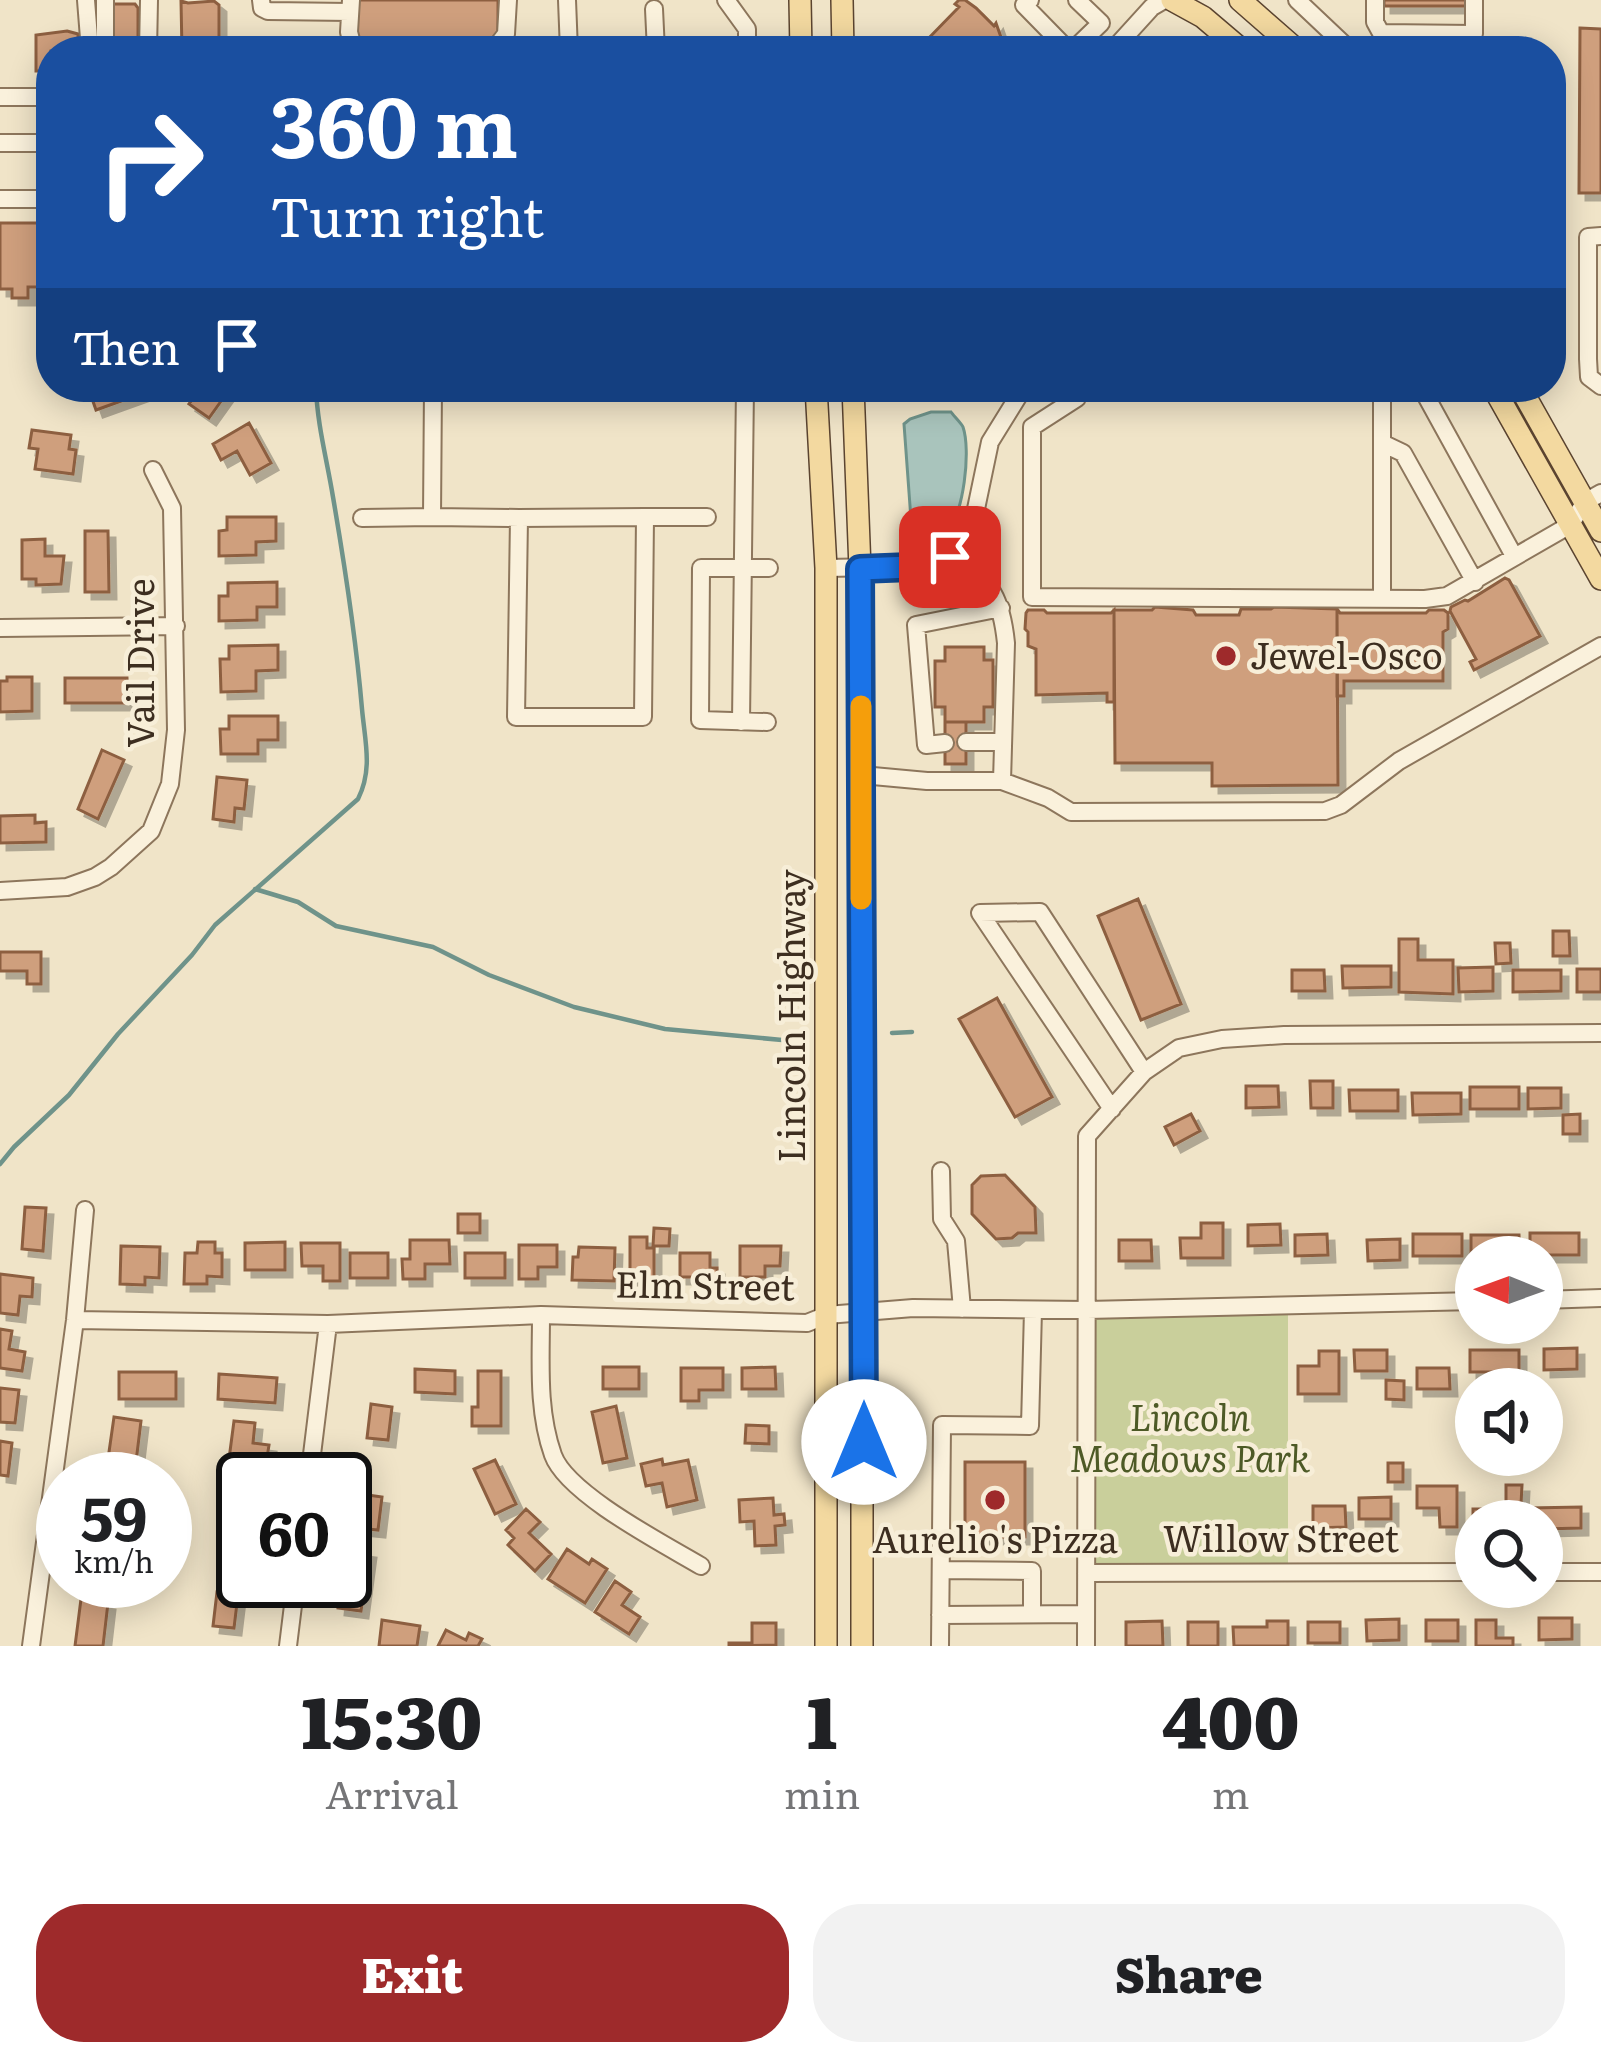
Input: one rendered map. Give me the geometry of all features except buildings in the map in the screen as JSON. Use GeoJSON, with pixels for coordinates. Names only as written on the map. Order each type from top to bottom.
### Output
{"type":"FeatureCollection","features":[{"type":"Feature","properties":{"kind":"main road"},"geometry":{"type":"LineString","coordinates":[[800,0],[801,36]]}},
{"type":"Feature","properties":{"kind":"main road"},"geometry":{"type":"LineString","coordinates":[[842,0],[843,36]]}},
{"type":"Feature","properties":{"kind":"main road"},"geometry":{"type":"LineString","coordinates":[[1168,0],[1203,17],[1225,36]]}},
{"type":"Feature","properties":{"kind":"main road"},"geometry":{"type":"LineString","coordinates":[[1240,0],[1281,36]]}},
{"type":"Feature","properties":{"kind":"main road","name":"Lincoln Highway"},"geometry":{"type":"LineString","coordinates":[[816,402],[826,568],[826,1646]]}},
{"type":"Feature","properties":{"kind":"main road","name":"Lincoln Highway"},"geometry":{"type":"LineString","coordinates":[[854,402],[862,776],[862,1646]]}},
{"type":"Feature","properties":{"kind":"main road"},"geometry":{"type":"LineString","coordinates":[[1501,402],[1601,579]]}},
{"type":"Feature","properties":{"kind":"main road"},"geometry":{"type":"LineString","coordinates":[[1530,402],[1593,498],[1601,530]]}},
{"type":"Feature","properties":{"kind":"street"},"geometry":{"type":"LineString","coordinates":[[86,0],[89,36]]}},
{"type":"Feature","properties":{"kind":"street"},"geometry":{"type":"LineString","coordinates":[[105,0],[105,36]]}},
{"type":"Feature","properties":{"kind":"street"},"geometry":{"type":"LineString","coordinates":[[148,0],[148,36]]}},
{"type":"Feature","properties":{"kind":"street"},"geometry":{"type":"LineString","coordinates":[[261,0],[268,11],[351,6],[350,36]]}},
{"type":"Feature","properties":{"kind":"street"},"geometry":{"type":"LineString","coordinates":[[504,36],[508,0]]}},
{"type":"Feature","properties":{"kind":"street"},"geometry":{"type":"LineString","coordinates":[[567,0],[568,36]]}},
{"type":"Feature","properties":{"kind":"street"},"geometry":{"type":"LineString","coordinates":[[726,0],[747,36]]}},
{"type":"Feature","properties":{"kind":"street"},"geometry":{"type":"LineString","coordinates":[[1030,0],[1024,5],[1055,36]]}},
{"type":"Feature","properties":{"kind":"street"},"geometry":{"type":"LineString","coordinates":[[1077,0],[1101,23],[1087,36]]}},
{"type":"Feature","properties":{"kind":"street"},"geometry":{"type":"LineString","coordinates":[[1126,36],[1152,7],[1168,0]]}},
{"type":"Feature","properties":{"kind":"street"},"geometry":{"type":"LineString","coordinates":[[1297,0],[1335,36]]}},
{"type":"Feature","properties":{"kind":"street"},"geometry":{"type":"LineString","coordinates":[[1375,0],[1375,22],[1381,33],[1474,34],[1474,0]]}},
{"type":"Feature","properties":{"kind":"street"},"geometry":{"type":"LineString","coordinates":[[654,9],[655,36]]}},
{"type":"Feature","properties":{"kind":"street"},"geometry":{"type":"LineString","coordinates":[[0,97],[36,97]]}},
{"type":"Feature","properties":{"kind":"street"},"geometry":{"type":"LineString","coordinates":[[0,142],[36,142]]}},
{"type":"Feature","properties":{"kind":"street"},"geometry":{"type":"LineString","coordinates":[[0,199],[36,199]]}},
{"type":"Feature","properties":{"kind":"street"},"geometry":{"type":"LineString","coordinates":[[1601,236],[1588,237],[1589,377],[1601,386]]}},
{"type":"Feature","properties":{"kind":"street"},"geometry":{"type":"LineString","coordinates":[[432,517],[433,402]]}},
{"type":"Feature","properties":{"kind":"street"},"geometry":{"type":"LineString","coordinates":[[741,722],[745,402]]}},
{"type":"Feature","properties":{"kind":"street"},"geometry":{"type":"LineString","coordinates":[[826,568],[936,566],[963,546],[972,528],[990,442],[1013,402]]}},
{"type":"Feature","properties":{"kind":"street"},"geometry":{"type":"LineString","coordinates":[[1071,402],[1032,427],[1032,597],[1447,596],[1570,525],[1593,498]]}},
{"type":"Feature","properties":{"kind":"street"},"geometry":{"type":"LineString","coordinates":[[1382,402],[1382,599]]}},
{"type":"Feature","properties":{"kind":"street"},"geometry":{"type":"LineString","coordinates":[[1429,402],[1514,556]]}},
{"type":"Feature","properties":{"kind":"street"},"geometry":{"type":"LineString","coordinates":[[1382,443],[1403,452],[1475,582]]}},
{"type":"Feature","properties":{"kind":"street","name":"Vail Drive"},"geometry":{"type":"LineString","coordinates":[[0,890],[67,887],[94,877],[151,831],[173,767],[176,626],[172,508],[153,470]]}},
{"type":"Feature","properties":{"kind":"street"},"geometry":{"type":"LineString","coordinates":[[519,518],[516,717],[643,717],[645,517]]}},
{"type":"Feature","properties":{"kind":"street"},"geometry":{"type":"LineString","coordinates":[[362,518],[707,517]]}},
{"type":"Feature","properties":{"kind":"street"},"geometry":{"type":"LineString","coordinates":[[1570,525],[1601,530]]}},
{"type":"Feature","properties":{"kind":"street"},"geometry":{"type":"LineString","coordinates":[[956,552],[988,583],[1001,608],[1006,643],[1002,781]]}},
{"type":"Feature","properties":{"kind":"street"},"geometry":{"type":"LineString","coordinates":[[767,722],[700,720],[701,568],[769,568]]}},
{"type":"Feature","properties":{"kind":"street"},"geometry":{"type":"LineString","coordinates":[[945,743],[926,745],[916,625],[1001,608]]}},
{"type":"Feature","properties":{"kind":"street"},"geometry":{"type":"LineString","coordinates":[[0,628],[176,626]]}},
{"type":"Feature","properties":{"kind":"street"},"geometry":{"type":"LineString","coordinates":[[862,776],[1002,781],[1071,812],[1324,811],[1341,805],[1400,761],[1601,646]]}},
{"type":"Feature","properties":{"kind":"street"},"geometry":{"type":"LineString","coordinates":[[966,742],[1001,742]]}},
{"type":"Feature","properties":{"kind":"street"},"geometry":{"type":"LineString","coordinates":[[1112,1109],[980,913],[1040,912],[1144,1072]]}},
{"type":"Feature","properties":{"kind":"street"},"geometry":{"type":"LineString","coordinates":[[1086,1646],[1087,1136],[1144,1072],[1179,1048],[1222,1039],[1601,1034]]}},
{"type":"Feature","properties":{"kind":"street"},"geometry":{"type":"LineString","coordinates":[[941,1171],[942,1219],[956,1241],[962,1309]]}},
{"type":"Feature","properties":{"kind":"street"},"geometry":{"type":"LineString","coordinates":[[31,1646],[85,1210]]}},
{"type":"Feature","properties":{"kind":"street"},"geometry":{"type":"LineString","coordinates":[[1563,1299],[1601,1298]]}},
{"type":"Feature","properties":{"kind":"street","name":"Elm Street"},"geometry":{"type":"LineString","coordinates":[[75,1320],[328,1324],[541,1316],[806,1323],[827,1315],[863,1312],[1455,1301]]}},
{"type":"Feature","properties":{"kind":"street"},"geometry":{"type":"LineString","coordinates":[[940,1646],[942,1425],[1030,1426],[1033,1310]]}},
{"type":"Feature","properties":{"kind":"street"},"geometry":{"type":"LineString","coordinates":[[541,1316],[541,1404],[554,1460],[594,1501],[701,1566]]}},
{"type":"Feature","properties":{"kind":"street"},"geometry":{"type":"LineString","coordinates":[[312,1452],[328,1324]]}},
{"type":"Feature","properties":{"kind":"street"},"geometry":{"type":"LineString","coordinates":[[941,1570],[1032,1571],[1032,1614]]}},
{"type":"Feature","properties":{"kind":"street"},"geometry":{"type":"LineString","coordinates":[[1563,1572],[1601,1571]]}},
{"type":"Feature","properties":{"kind":"street","name":"Willow Street"},"geometry":{"type":"LineString","coordinates":[[1086,1573],[1455,1572]]}},
{"type":"Feature","properties":{"kind":"street"},"geometry":{"type":"LineString","coordinates":[[288,1646],[293,1608]]}},
{"type":"Feature","properties":{"kind":"street"},"geometry":{"type":"LineString","coordinates":[[940,1615],[1086,1614]]}},
{"type":"Feature","properties":{"kind":"green space","name":"Lincoln Meadows Park"},"geometry":{"type":"Polygon","coordinates":[[[1092,1313],[1288,1313],[1288,1564],[1092,1564],[1092,1313]]]}},
{"type":"Feature","properties":{"kind":"water"},"geometry":{"type":"Polygon","coordinates":[[[931,412],[951,412],[962,426],[966,466],[952,524],[940,536],[918,540],[912,533],[904,424],[931,412]]]}},
{"type":"Feature","properties":{"kind":"waterway"},"geometry":{"type":"LineString","coordinates":[[0,1164],[69,1095],[215,925],[358,799],[363,788],[367,755],[357,656],[317,402]]}},
{"type":"Feature","properties":{"kind":"waterway"},"geometry":{"type":"LineString","coordinates":[[255,889],[298,902],[336,926],[433,947],[489,975],[574,1007],[665,1029],[782,1040]]}},
{"type":"Feature","properties":{"kind":"waterway"},"geometry":{"type":"LineString","coordinates":[[892,1033],[912,1032]]}},
{"type":"Feature","properties":{"kind":"slow traffic"},"geometry":{"type":"LineString","coordinates":[[861,706],[861,899]]}},
{"type":"Feature","properties":{"kind":"place","name":"Jewel-Osco"},"geometry":{"type":"Point","coordinates":[1226,656]}},
{"type":"Feature","properties":{"kind":"place","name":"Aurelio's Pizza"},"geometry":{"type":"Point","coordinates":[995,1500]}},
{"type":"Feature","properties":{"kind":"route"},"geometry":{"type":"LineString","coordinates":[[864,1442],[860,569],[936,566],[950,557]]}}]}
